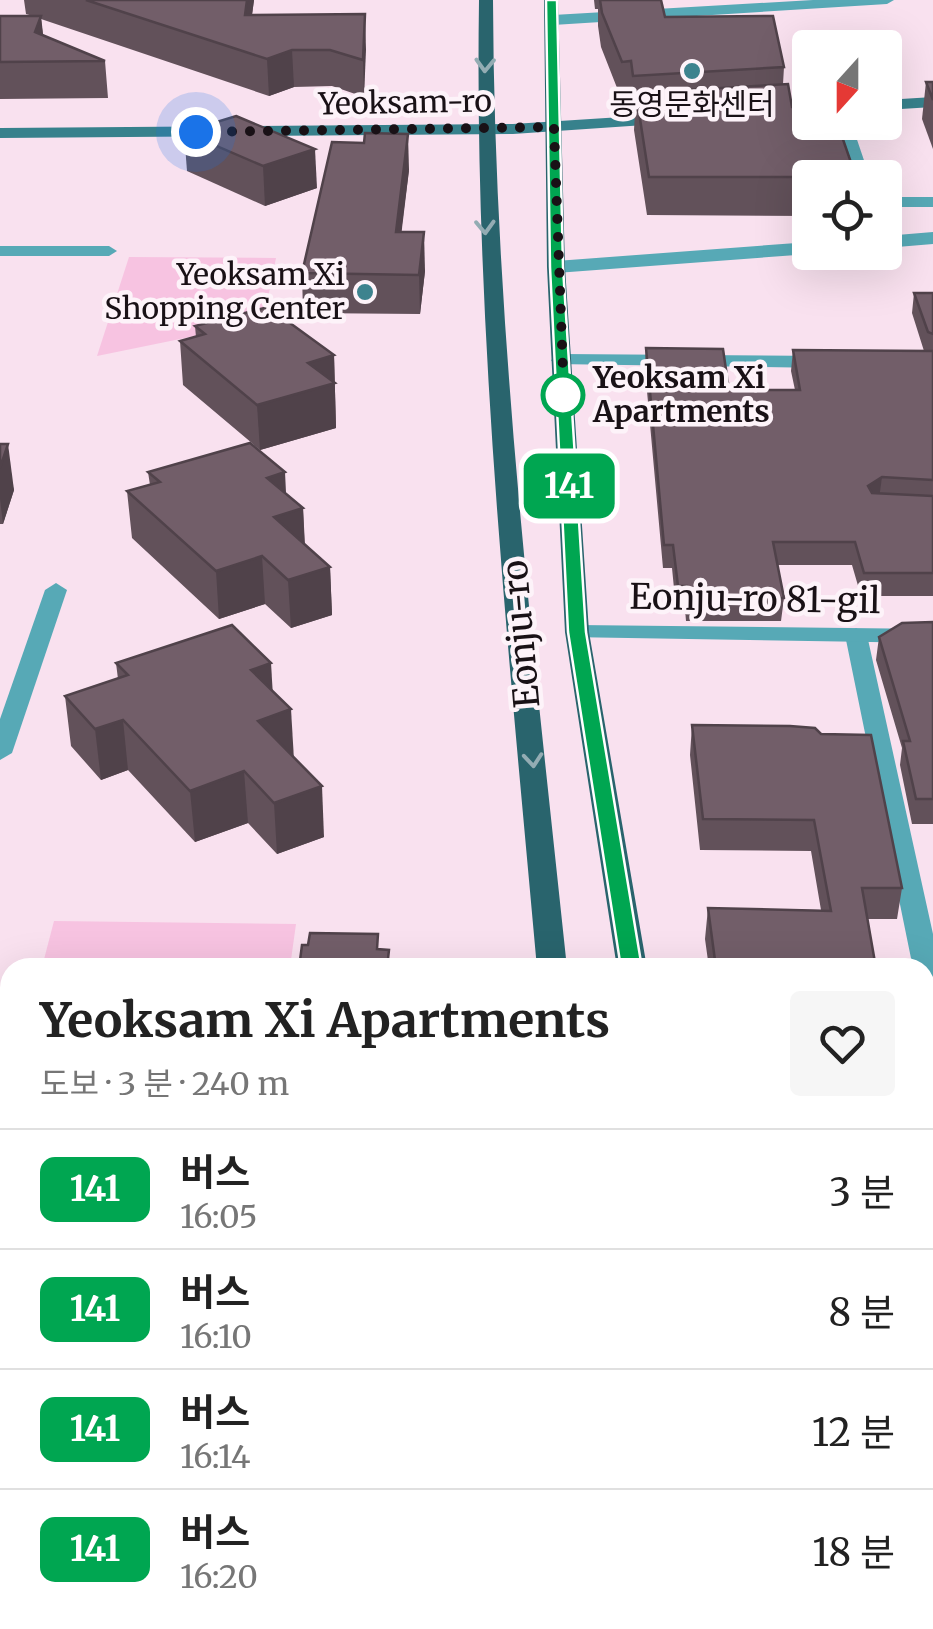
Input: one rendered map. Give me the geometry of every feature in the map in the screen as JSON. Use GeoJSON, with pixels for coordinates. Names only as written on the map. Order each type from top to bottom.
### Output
{"type":"FeatureCollection","features":[{"type":"Feature","properties":{"kind":"main road","name":"Eonju-ro"},"geometry":{"type":"LineString","coordinates":[[486,0],[486,260],[551,958]]}},
{"type":"Feature","properties":{"kind":"main road","name":"Eonju-ro"},"geometry":{"type":"LineString","coordinates":[[552,0],[556,267],[577,632],[630,958]]}},
{"type":"Feature","properties":{"kind":"main road"},"geometry":{"type":"LineString","coordinates":[[902,104],[933,102]]}},
{"type":"Feature","properties":{"kind":"main road","name":"Yeoksam-ro"},"geometry":{"type":"LineString","coordinates":[[0,134],[483,130],[692,118]]}},
{"type":"Feature","properties":{"kind":"street"},"geometry":{"type":"LineString","coordinates":[[554,20],[720,5],[887,0]]}},
{"type":"Feature","properties":{"kind":"street"},"geometry":{"type":"LineString","coordinates":[[902,241],[933,238]]}},
{"type":"Feature","properties":{"kind":"street"},"geometry":{"type":"LineString","coordinates":[[556,267],[792,249]]}},
{"type":"Feature","properties":{"kind":"street"},"geometry":{"type":"LineString","coordinates":[[561,360],[855,362]]}},
{"type":"Feature","properties":{"kind":"street","name":"Eonju-ro 81-gil"},"geometry":{"type":"LineString","coordinates":[[577,632],[933,636]]}},
{"type":"Feature","properties":{"kind":"lane"},"geometry":{"type":"LineString","coordinates":[[902,202],[933,202]]}},
{"type":"Feature","properties":{"kind":"lane"},"geometry":{"type":"LineString","coordinates":[[0,251],[109,251]]}},
{"type":"Feature","properties":{"kind":"lane"},"geometry":{"type":"LineString","coordinates":[[0,753],[56,590]]}},
{"type":"Feature","properties":{"kind":"lane"},"geometry":{"type":"LineString","coordinates":[[856,635],[925,958]]}},
{"type":"Feature","properties":{"kind":"shaded area"},"geometry":{"type":"Polygon","coordinates":[[[129,257],[276,258],[263,322],[97,356],[129,257]]]}},
{"type":"Feature","properties":{"kind":"shaded area"},"geometry":{"type":"Polygon","coordinates":[[[54,921],[296,924],[291,958],[44,958],[54,921]]]}},
{"type":"Feature","properties":{"kind":"building"},"geometry":{"type":"Polygon","coordinates":[[[86,0],[247,0],[245,15],[365,14],[363,60],[330,50],[292,50],[267,59],[86,0]]]}},
{"type":"Feature","properties":{"kind":"building"},"geometry":{"type":"Polygon","coordinates":[[[600,0],[661,0],[665,17],[773,16],[784,67],[633,76],[631,61],[622,62],[600,0]]]}},
{"type":"Feature","properties":{"kind":"building"},"geometry":{"type":"Polygon","coordinates":[[[0,16],[41,16],[35,32],[105,61],[0,62],[0,16]]]}},
{"type":"Feature","properties":{"kind":"building"},"geometry":{"type":"Polygon","coordinates":[[[926,82],[933,82],[933,100],[926,82]]]}},
{"type":"Feature","properties":{"kind":"building"},"geometry":{"type":"Polygon","coordinates":[[[788,84],[792,140],[843,140],[850,160],[792,160],[792,177],[649,177],[636,93],[788,84]]]}},
{"type":"Feature","properties":{"kind":"building"},"geometry":{"type":"Polygon","coordinates":[[[236,116],[315,149],[263,166],[184,132],[236,116]]]}},
{"type":"Feature","properties":{"kind":"building"},"geometry":{"type":"Polygon","coordinates":[[[365,133],[408,134],[396,232],[424,232],[419,275],[302,273],[332,142],[364,143],[365,133]]]}},
{"type":"Feature","properties":{"kind":"building"},"geometry":{"type":"Polygon","coordinates":[[[914,293],[933,293],[933,334],[928,332],[914,293]]]}},
{"type":"Feature","properties":{"kind":"building"},"geometry":{"type":"Polygon","coordinates":[[[268,307],[334,355],[308,363],[335,383],[257,405],[180,341],[205,334],[195,326],[268,307]]]}},
{"type":"Feature","properties":{"kind":"building"},"geometry":{"type":"Polygon","coordinates":[[[646,348],[723,349],[729,390],[800,390],[793,350],[933,351],[933,480],[882,477],[868,486],[872,493],[933,496],[933,573],[864,573],[855,542],[773,542],[784,598],[688,597],[687,586],[678,586],[673,545],[664,545],[646,348]]]}},
{"type":"Feature","properties":{"kind":"building"},"geometry":{"type":"Polygon","coordinates":[[[250,443],[285,472],[267,478],[303,508],[274,517],[330,567],[288,580],[262,556],[216,571],[127,491],[160,482],[148,472],[250,443]]]}},
{"type":"Feature","properties":{"kind":"building"},"geometry":{"type":"Polygon","coordinates":[[[0,444],[8,444],[0,468],[0,444]]]}},
{"type":"Feature","properties":{"kind":"building"},"geometry":{"type":"Polygon","coordinates":[[[933,622],[933,799],[916,799],[903,741],[910,741],[879,637],[902,623],[933,622]]]}},
{"type":"Feature","properties":{"kind":"building"},"geometry":{"type":"Polygon","coordinates":[[[232,625],[271,663],[251,670],[291,709],[258,721],[322,786],[274,803],[244,771],[190,791],[123,720],[95,729],[65,696],[128,675],[116,663],[232,625]]]}},
{"type":"Feature","properties":{"kind":"building"},"geometry":{"type":"Polygon","coordinates":[[[692,725],[790,726],[815,728],[821,734],[871,735],[902,888],[862,888],[874,958],[715,958],[708,908],[831,911],[814,820],[703,819],[692,725]]]}},
{"type":"Feature","properties":{"kind":"building"},"geometry":{"type":"Polygon","coordinates":[[[310,933],[378,934],[377,949],[389,950],[388,958],[300,958],[302,945],[308,945],[310,933]]]}},
{"type":"Feature","properties":{"kind":"bus line","name":"141"},"geometry":{"type":"LineString","coordinates":[[551,0],[556,267],[577,632],[630,958]]}},
{"type":"Feature","properties":{"kind":"place","name":"동영문화센터"},"geometry":{"type":"Point","coordinates":[692,71]}},
{"type":"Feature","properties":{"kind":"place","name":"Yeoksam Xi Shopping Center"},"geometry":{"type":"Point","coordinates":[365,292]}},
{"type":"Feature","properties":{"kind":"place","name":"Yeoksam Xi Apartments"},"geometry":{"type":"Point","coordinates":[563,395]}},
{"type":"Feature","properties":{"kind":"route"},"geometry":{"type":"LineString","coordinates":[[196,132],[554,127],[556,267],[564,399],[563,395]]}}]}
